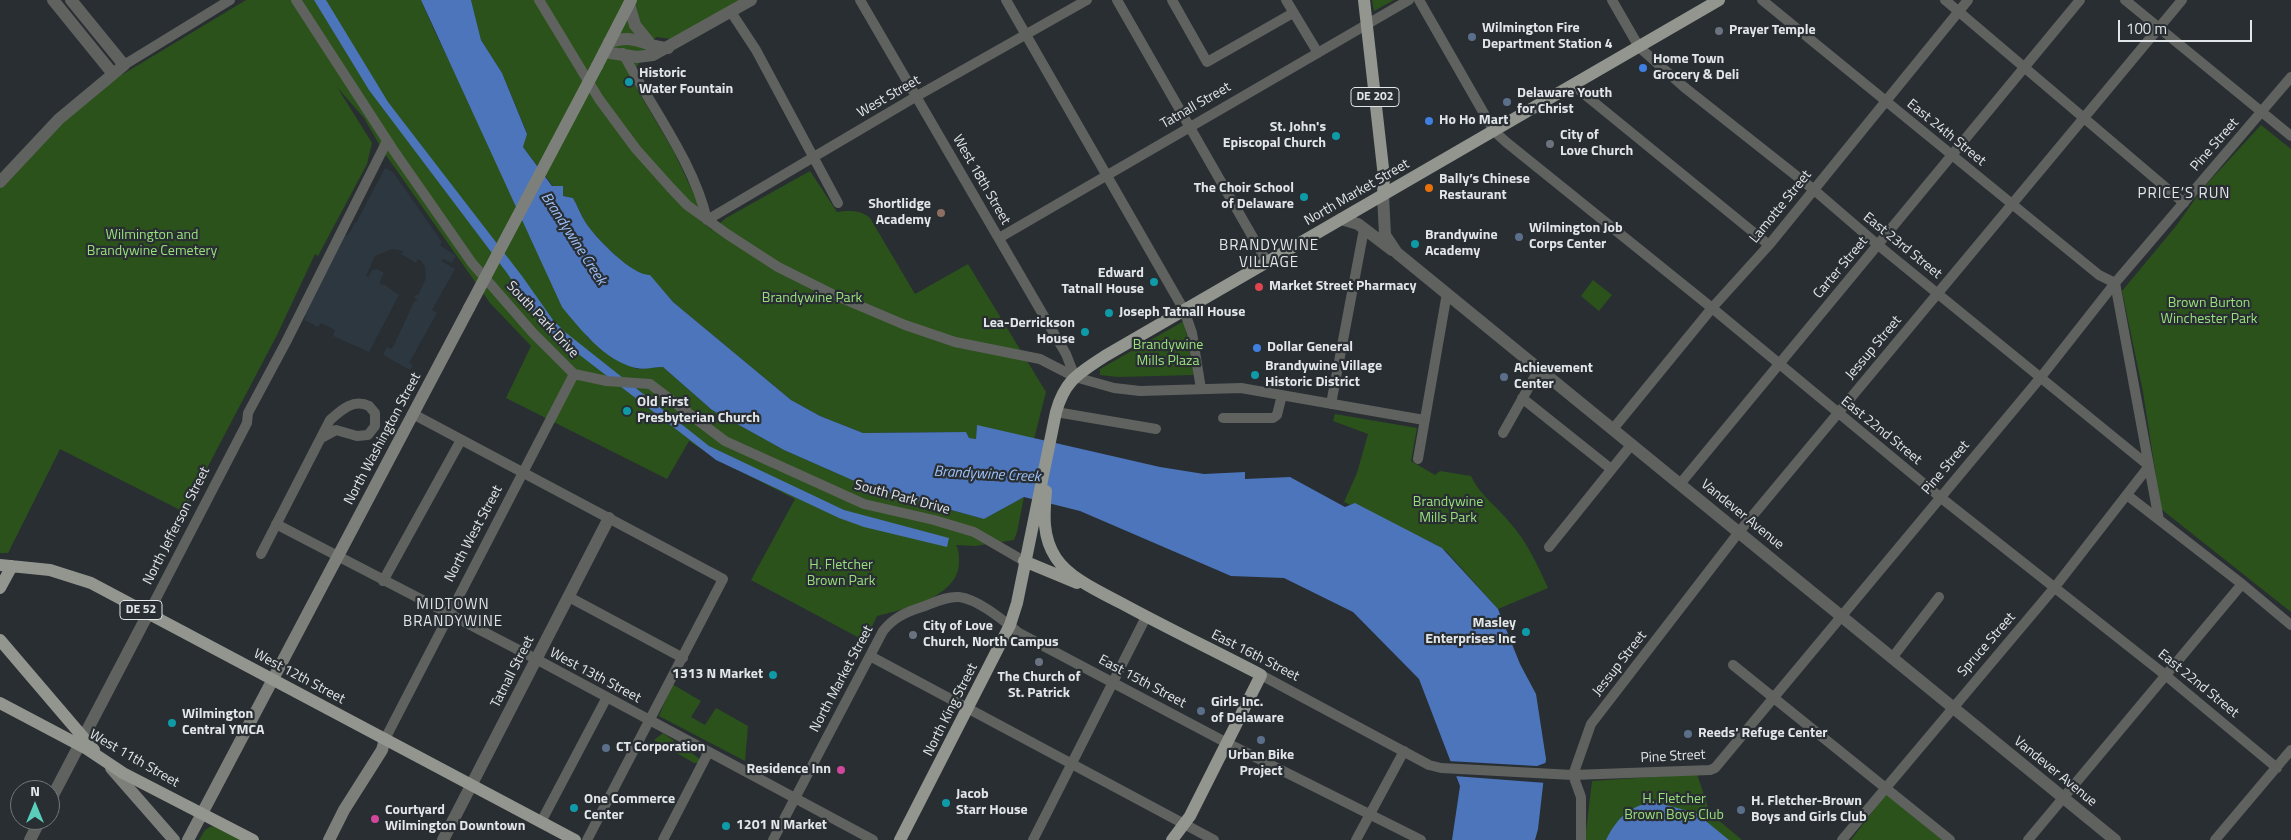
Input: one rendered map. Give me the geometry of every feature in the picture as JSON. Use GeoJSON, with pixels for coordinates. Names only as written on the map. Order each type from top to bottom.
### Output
{"type":"FeatureCollection","features":[{"type":"Feature","properties":{"kind":"main road","name":"DE 202"},"geometry":{"type":"LineString","coordinates":[[1364,0],[1384,177],[1383,195]]}},
{"type":"Feature","properties":{"kind":"main road","name":"North Market Street"},"geometry":{"type":"LineString","coordinates":[[1024,560],[1040,514],[1056,412],[1064,389],[1075,377],[1105,356],[1719,0]]}},
{"type":"Feature","properties":{"kind":"main road","name":"North Washington Street"},"geometry":{"type":"LineString","coordinates":[[188,840],[204,814],[630,2]]}},
{"type":"Feature","properties":{"kind":"main road","name":"East 16th Street"},"geometry":{"type":"LineString","coordinates":[[1040,514],[1048,544],[1056,559],[1073,574],[1101,592],[1261,675]]}},
{"type":"Feature","properties":{"kind":"main road"},"geometry":{"type":"LineString","coordinates":[[1024,560],[1101,592]]}},
{"type":"Feature","properties":{"kind":"main road","name":"North King Street"},"geometry":{"type":"LineString","coordinates":[[900,840],[1010,625],[1017,603],[1024,560]]}},
{"type":"Feature","properties":{"kind":"main road"},"geometry":{"type":"LineString","coordinates":[[0,588],[6,566]]}},
{"type":"Feature","properties":{"kind":"main road","name":"West 12th Street"},"geometry":{"type":"LineString","coordinates":[[6,566],[50,570],[79,578],[576,840]]}},
{"type":"Feature","properties":{"kind":"main road"},"geometry":{"type":"LineString","coordinates":[[0,640],[81,741]]}},
{"type":"Feature","properties":{"kind":"main road"},"geometry":{"type":"LineString","coordinates":[[1172,840],[1184,824],[1261,675]]}},
{"type":"Feature","properties":{"kind":"main road","name":"West 11th Street"},"geometry":{"type":"LineString","coordinates":[[0,704],[81,741],[123,773],[252,840]]}},
{"type":"Feature","properties":{"kind":"main road","name":"North West Street"},"geometry":{"type":"LineString","coordinates":[[329,840],[344,810],[382,750],[385,739]]}},
{"type":"Feature","properties":{"kind":"main road"},"geometry":{"type":"LineString","coordinates":[[99,756],[174,840]]}},
{"type":"Feature","properties":{"kind":"street"},"geometry":{"type":"LineString","coordinates":[[52,0],[113,74]]}},
{"type":"Feature","properties":{"kind":"street"},"geometry":{"type":"LineString","coordinates":[[70,0],[124,65]]}},
{"type":"Feature","properties":{"kind":"street","name":"South Park Drive"},"geometry":{"type":"LineString","coordinates":[[296,0],[387,141],[472,263],[514,312],[574,374],[607,381],[650,384],[725,441],[848,498],[974,532],[1024,560]]}},
{"type":"Feature","properties":{"kind":"street"},"geometry":{"type":"LineString","coordinates":[[539,0],[599,99],[670,187],[707,220],[778,267],[854,304],[956,342],[1040,359],[1075,377],[1114,388],[1140,391],[1241,388],[1424,420]]}},
{"type":"Feature","properties":{"kind":"street"},"geometry":{"type":"LineString","coordinates":[[606,47],[623,53],[644,56],[653,55],[662,48],[751,0]]}},
{"type":"Feature","properties":{"kind":"street","name":"West 18th Street"},"geometry":{"type":"LineString","coordinates":[[860,0],[1066,354],[1075,377]]}},
{"type":"Feature","properties":{"kind":"street"},"geometry":{"type":"LineString","coordinates":[[1006,0],[1184,310],[1192,333],[1201,390]]}},
{"type":"Feature","properties":{"kind":"street","name":"West Street"},"geometry":{"type":"LineString","coordinates":[[707,220],[917,96],[1087,0]]}},
{"type":"Feature","properties":{"kind":"street"},"geometry":{"type":"LineString","coordinates":[[1117,0],[1191,126],[1267,262]]}},
{"type":"Feature","properties":{"kind":"street"},"geometry":{"type":"LineString","coordinates":[[1172,0],[1207,62],[1293,13]]}},
{"type":"Feature","properties":{"kind":"street"},"geometry":{"type":"LineString","coordinates":[[1286,0],[1318,52]]}},
{"type":"Feature","properties":{"kind":"street","name":"Tatnall Street"},"geometry":{"type":"LineString","coordinates":[[999,238],[1409,0]]}},
{"type":"Feature","properties":{"kind":"street"},"geometry":{"type":"LineString","coordinates":[[1419,0],[1494,131]]}},
{"type":"Feature","properties":{"kind":"street","name":"East 23rd Street"},"geometry":{"type":"LineString","coordinates":[[1612,0],[1639,47],[1684,87],[1813,189],[1878,245],[2150,466]]}},
{"type":"Feature","properties":{"kind":"street","name":"East 24th Street"},"geometry":{"type":"LineString","coordinates":[[1762,0],[1884,101],[1953,154],[2010,204],[2100,275],[2115,283]]}},
{"type":"Feature","properties":{"kind":"street"},"geometry":{"type":"LineString","coordinates":[[1945,0],[2184,203]]}},
{"type":"Feature","properties":{"kind":"street","name":"Lamotte Street"},"geometry":{"type":"LineString","coordinates":[[1612,429],[1712,308],[1768,245],[1968,0]]}},
{"type":"Feature","properties":{"kind":"street","name":"Carter Street"},"geometry":{"type":"LineString","coordinates":[[1680,484],[1778,363],[2080,0]]}},
{"type":"Feature","properties":{"kind":"street"},"geometry":{"type":"LineString","coordinates":[[2126,0],[2291,136]]}},
{"type":"Feature","properties":{"kind":"street","name":"Jessup Street"},"geometry":{"type":"LineString","coordinates":[[1573,775],[1591,724],[1738,532],[2182,0]]}},
{"type":"Feature","properties":{"kind":"street"},"geometry":{"type":"LineString","coordinates":[[0,182],[59,119],[124,65],[223,2]]}},
{"type":"Feature","properties":{"kind":"street"},"geometry":{"type":"LineString","coordinates":[[630,2],[632,18],[638,31],[662,48]]}},
{"type":"Feature","properties":{"kind":"street"},"geometry":{"type":"LineString","coordinates":[[731,12],[756,50],[838,203]]}},
{"type":"Feature","properties":{"kind":"street"},"geometry":{"type":"LineString","coordinates":[[606,47],[636,38],[662,48]]}},
{"type":"Feature","properties":{"kind":"street"},"geometry":{"type":"LineString","coordinates":[[623,53],[690,174],[707,220]]}},
{"type":"Feature","properties":{"kind":"street","name":"Pine Street"},"geometry":{"type":"LineString","coordinates":[[1573,775],[1710,770],[1720,764],[1940,496],[2041,377],[2115,283],[2291,77]]}},
{"type":"Feature","properties":{"kind":"street"},"geometry":{"type":"LineString","coordinates":[[1574,85],[1768,245]]}},
{"type":"Feature","properties":{"kind":"street","name":"East 22nd Street"},"geometry":{"type":"LineString","coordinates":[[1494,131],[1940,496],[2164,674],[2277,768]]}},
{"type":"Feature","properties":{"kind":"street","name":"North Jefferson Street"},"geometry":{"type":"LineString","coordinates":[[60,782],[247,424],[248,413],[286,342],[387,141]]}},
{"type":"Feature","properties":{"kind":"street","name":"Vandever Avenue"},"geometry":{"type":"LineString","coordinates":[[1383,195],[1386,236],[1397,253],[2115,840]]}},
{"type":"Feature","properties":{"kind":"street"},"geometry":{"type":"LineString","coordinates":[[1341,219],[1354,222],[1397,253]]}},
{"type":"Feature","properties":{"kind":"street"},"geometry":{"type":"LineString","coordinates":[[1331,404],[1364,229]]}},
{"type":"Feature","properties":{"kind":"street"},"geometry":{"type":"LineString","coordinates":[[2115,283],[2159,520]]}},
{"type":"Feature","properties":{"kind":"street"},"geometry":{"type":"LineString","coordinates":[[1418,459],[1447,293]]}},
{"type":"Feature","properties":{"kind":"street"},"geometry":{"type":"LineString","coordinates":[[1503,433],[1539,368]]}},
{"type":"Feature","properties":{"kind":"street","name":"North West Street"},"geometry":{"type":"LineString","coordinates":[[385,739],[574,374]]}},
{"type":"Feature","properties":{"kind":"street"},"geometry":{"type":"LineString","coordinates":[[1224,418],[1273,418],[1277,415],[1282,395]]}},
{"type":"Feature","properties":{"kind":"street"},"geometry":{"type":"LineString","coordinates":[[1522,398],[1611,469]]}},
{"type":"Feature","properties":{"kind":"street"},"geometry":{"type":"LineString","coordinates":[[261,554],[323,437],[324,429],[330,420],[349,406],[364,403],[375,413],[375,426],[368,435],[357,436],[336,430],[323,437]]}},
{"type":"Feature","properties":{"kind":"street"},"geometry":{"type":"LineString","coordinates":[[1056,412],[1156,429]]}},
{"type":"Feature","properties":{"kind":"street"},"geometry":{"type":"LineString","coordinates":[[413,414],[723,579],[587,840]]}},
{"type":"Feature","properties":{"kind":"street"},"geometry":{"type":"LineString","coordinates":[[383,581],[461,440]]}},
{"type":"Feature","properties":{"kind":"street"},"geometry":{"type":"LineString","coordinates":[[1549,547],[1632,444]]}},
{"type":"Feature","properties":{"kind":"street","name":"Spruce Street"},"geometry":{"type":"LineString","coordinates":[[1842,840],[1952,706],[2056,587],[2150,466]]}},
{"type":"Feature","properties":{"kind":"street"},"geometry":{"type":"LineString","coordinates":[[2127,495],[2242,584],[2291,625]]}},
{"type":"Feature","properties":{"kind":"street","name":"Tatnall Street"},"geometry":{"type":"LineString","coordinates":[[443,840],[609,518]]}},
{"type":"Feature","properties":{"kind":"street","name":"West 13th Street"},"geometry":{"type":"LineString","coordinates":[[276,524],[337,558],[607,697],[873,840]]}},
{"type":"Feature","properties":{"kind":"street"},"geometry":{"type":"LineString","coordinates":[[2028,840],[2164,674],[2242,584]]}},
{"type":"Feature","properties":{"kind":"street"},"geometry":{"type":"LineString","coordinates":[[569,597],[683,658]]}},
{"type":"Feature","properties":{"kind":"street"},"geometry":{"type":"LineString","coordinates":[[1892,658],[1939,597]]}},
{"type":"Feature","properties":{"kind":"street","name":"North Market Street"},"geometry":{"type":"LineString","coordinates":[[773,840],[883,631],[895,619],[918,608],[949,598],[964,599],[993,613],[1010,625]]}},
{"type":"Feature","properties":{"kind":"street"},"geometry":{"type":"LineString","coordinates":[[1033,840],[1146,616]]}},
{"type":"Feature","properties":{"kind":"street","name":"East 15th Street"},"geometry":{"type":"LineString","coordinates":[[1010,625],[1019,633],[1227,743],[1421,840]]}},
{"type":"Feature","properties":{"kind":"street"},"geometry":{"type":"LineString","coordinates":[[870,656],[1214,840]]}},
{"type":"Feature","properties":{"kind":"street"},"geometry":{"type":"LineString","coordinates":[[1733,664],[1950,840]]}},
{"type":"Feature","properties":{"kind":"street","name":"East 16th Street"},"geometry":{"type":"LineString","coordinates":[[1261,675],[1429,765],[1441,768],[1573,775]]}},
{"type":"Feature","properties":{"kind":"street"},"geometry":{"type":"LineString","coordinates":[[541,822],[607,697]]}},
{"type":"Feature","properties":{"kind":"street"},"geometry":{"type":"LineString","coordinates":[[2214,840],[2291,750]]}},
{"type":"Feature","properties":{"kind":"street"},"geometry":{"type":"LineString","coordinates":[[1356,840],[1404,751]]}},
{"type":"Feature","properties":{"kind":"street"},"geometry":{"type":"LineString","coordinates":[[663,840],[708,753]]}},
{"type":"Feature","properties":{"kind":"street"},"geometry":{"type":"LineString","coordinates":[[1573,775],[1581,797],[1581,840]]}},
{"type":"Feature","properties":{"kind":"shaded area"},"geometry":{"type":"Polygon","coordinates":[[[385,168],[393,172],[442,242],[440,245],[456,256],[452,263],[443,259],[441,261],[455,269],[432,310],[437,313],[409,363],[413,365],[410,370],[383,355],[387,347],[392,349],[414,302],[418,300],[414,298],[415,295],[418,295],[426,278],[425,267],[421,261],[418,259],[416,263],[401,254],[403,251],[392,249],[375,256],[366,276],[368,277],[372,270],[377,269],[384,273],[379,284],[385,285],[399,295],[369,352],[333,336],[335,330],[321,323],[318,327],[304,320],[306,316],[304,315],[344,236],[349,234],[356,223],[385,168]]]}},
{"type":"Feature","properties":{"kind":"green space","name":"Wilmington and Brandywine Cemetery"},"geometry":{"type":"Polygon","coordinates":[[[246,0],[421,0],[435,32],[587,337],[616,359],[637,369],[663,367],[712,410],[784,450],[868,487],[984,519],[1024,497],[1014,540],[975,546],[956,545],[959,563],[956,575],[950,585],[928,600],[877,616],[865,641],[751,580],[795,499],[718,460],[689,441],[667,479],[506,398],[531,346],[490,303],[383,151],[364,118],[337,87],[372,143],[367,164],[318,256],[315,254],[277,335],[184,512],[60,449],[8,553],[0,553],[0,184],[95,91],[246,0]]]}},
{"type":"Feature","properties":{"kind":"green space","name":"Brandywine Park"},"geometry":{"type":"Polygon","coordinates":[[[471,0],[740,0],[671,39],[656,37],[630,77],[674,152],[699,205],[693,215],[712,230],[726,218],[810,171],[837,212],[854,211],[863,213],[870,218],[915,294],[968,264],[1046,392],[1034,439],[977,426],[976,439],[969,438],[966,432],[863,433],[820,416],[791,400],[673,302],[650,276],[635,270],[616,256],[588,226],[573,198],[563,196],[563,186],[553,186],[523,147],[527,133],[502,73],[481,40],[471,0]]]}},
{"type":"Feature","properties":{"kind":"green space"},"geometry":{"type":"Polygon","coordinates":[[[1372,0],[1394,0],[1374,11],[1372,0]]]}},
{"type":"Feature","properties":{"kind":"green space","name":"Brown Burton Winchester Park"},"geometry":{"type":"Polygon","coordinates":[[[2261,125],[2291,149],[2291,612],[2161,509],[2143,392],[2122,291],[2176,226],[2203,188],[2261,125]]]}},
{"type":"Feature","properties":{"kind":"green space"},"geometry":{"type":"Polygon","coordinates":[[[1593,280],[1612,295],[1599,311],[1581,296],[1593,280]]]}},
{"type":"Feature","properties":{"kind":"green space","name":"Brandywine Mills Plaza"},"geometry":{"type":"Polygon","coordinates":[[[1184,321],[1194,375],[1118,377],[1100,375],[1100,369],[1184,321]]]}},
{"type":"Feature","properties":{"kind":"green space","name":"Brandywine Mills Park"},"geometry":{"type":"Polygon","coordinates":[[[1335,414],[1417,428],[1411,461],[1435,475],[1440,471],[1471,476],[1479,490],[1522,538],[1548,588],[1498,609],[1447,552],[1435,544],[1344,502],[1357,473],[1368,434],[1333,421],[1335,414]]]}},
{"type":"Feature","properties":{"kind":"green space"},"geometry":{"type":"Polygon","coordinates":[[[672,684],[701,701],[691,717],[705,725],[716,708],[748,726],[745,761],[659,716],[672,684]]]}},
{"type":"Feature","properties":{"kind":"green space"},"geometry":{"type":"Polygon","coordinates":[[[663,733],[700,759],[699,763],[694,763],[654,740],[663,733]]]}},
{"type":"Feature","properties":{"kind":"green space","name":"H. Fletcher Brown Boys Club"},"geometry":{"type":"Polygon","coordinates":[[[1697,774],[1710,813],[1742,840],[1585,840],[1592,781],[1697,774]]]}},
{"type":"Feature","properties":{"kind":"green space"},"geometry":{"type":"Polygon","coordinates":[[[1886,794],[1942,840],[1851,840],[1886,794]]]}},
{"type":"Feature","properties":{"kind":"green space"},"geometry":{"type":"Polygon","coordinates":[[[212,826],[242,840],[199,840],[205,830],[212,826]]]}},
{"type":"Feature","properties":{"kind":"water"},"geometry":{"type":"Polygon","coordinates":[[[314,0],[326,0],[388,102],[522,276],[553,320],[565,332],[709,446],[844,510],[949,538],[947,547],[864,527],[839,518],[716,460],[542,325],[507,273],[369,90],[314,0]]]}},
{"type":"Feature","properties":{"kind":"water","name":"Brandywine Creek"},"geometry":{"type":"Polygon","coordinates":[[[421,0],[471,0],[481,40],[502,73],[527,134],[523,147],[552,186],[563,186],[563,196],[573,198],[586,223],[600,240],[626,264],[643,274],[650,275],[673,302],[791,400],[820,416],[863,433],[966,432],[969,438],[976,439],[977,425],[1160,467],[1204,474],[1245,472],[1245,479],[1290,477],[1345,507],[1355,503],[1442,548],[1498,609],[1520,664],[1536,694],[1546,759],[1535,840],[1452,840],[1460,786],[1419,679],[1353,612],[1284,578],[1231,576],[1080,511],[1024,497],[984,519],[868,487],[784,450],[712,410],[663,367],[636,368],[614,359],[604,352],[594,344],[562,307],[421,0]]]}},
{"type":"Feature","properties":{"kind":"water"},"geometry":{"type":"Polygon","coordinates":[[[1655,802],[1696,813],[1729,840],[1606,840],[1615,825],[1625,814],[1638,806],[1655,802]]]}},
{"type":"Feature","properties":{"kind":"pier"},"geometry":{"type":"Polygon","coordinates":[[[1448,761],[1537,766],[1548,762],[1546,783],[1454,776],[1448,761]]]}},
{"type":"Feature","properties":{"kind":"place","name":"Prayer Temple"},"geometry":{"type":"Point","coordinates":[1719,31]}},
{"type":"Feature","properties":{"kind":"place","name":"Wilmington Fire Department Station 4"},"geometry":{"type":"Point","coordinates":[1472,37]}},
{"type":"Feature","properties":{"kind":"place","name":"Home Town Grocery & Deli"},"geometry":{"type":"Point","coordinates":[1643,68]}},
{"type":"Feature","properties":{"kind":"place","name":"Historic Water Fountain"},"geometry":{"type":"Point","coordinates":[629,82]}},
{"type":"Feature","properties":{"kind":"place","name":"Delaware Youth for Christ"},"geometry":{"type":"Point","coordinates":[1507,102]}},
{"type":"Feature","properties":{"kind":"place","name":"Ho Ho Mart"},"geometry":{"type":"Point","coordinates":[1429,121]}},
{"type":"Feature","properties":{"kind":"place","name":"St. John's Episcopal Church"},"geometry":{"type":"Point","coordinates":[1336,136]}},
{"type":"Feature","properties":{"kind":"place","name":"City of Love Church"},"geometry":{"type":"Point","coordinates":[1550,144]}},
{"type":"Feature","properties":{"kind":"place","name":"Bally’s Chinese Restaurant"},"geometry":{"type":"Point","coordinates":[1429,188]}},
{"type":"Feature","properties":{"kind":"place","name":"The Choir School of Delaware"},"geometry":{"type":"Point","coordinates":[1304,197]}},
{"type":"Feature","properties":{"kind":"place","name":"Shortlidge Academy"},"geometry":{"type":"Point","coordinates":[941,213]}},
{"type":"Feature","properties":{"kind":"place","name":"Wilmington Job Corps Center"},"geometry":{"type":"Point","coordinates":[1519,237]}},
{"type":"Feature","properties":{"kind":"place","name":"Brandywine Academy"},"geometry":{"type":"Point","coordinates":[1415,244]}},
{"type":"Feature","properties":{"kind":"place","name":"Edward Tatnall House"},"geometry":{"type":"Point","coordinates":[1154,282]}},
{"type":"Feature","properties":{"kind":"place","name":"Market Street Pharmacy"},"geometry":{"type":"Point","coordinates":[1259,287]}},
{"type":"Feature","properties":{"kind":"place","name":"Joseph Tatnall House"},"geometry":{"type":"Point","coordinates":[1109,313]}},
{"type":"Feature","properties":{"kind":"place","name":"Lea-Derrickson House"},"geometry":{"type":"Point","coordinates":[1085,332]}},
{"type":"Feature","properties":{"kind":"place","name":"Dollar General"},"geometry":{"type":"Point","coordinates":[1257,348]}},
{"type":"Feature","properties":{"kind":"place","name":"Brandywine Village Historic District"},"geometry":{"type":"Point","coordinates":[1255,375]}},
{"type":"Feature","properties":{"kind":"place","name":"Achievement Center"},"geometry":{"type":"Point","coordinates":[1504,377]}},
{"type":"Feature","properties":{"kind":"place","name":"Old First Presbyterian Church"},"geometry":{"type":"Point","coordinates":[627,411]}},
{"type":"Feature","properties":{"kind":"place","name":"Masley Enterprises Inc"},"geometry":{"type":"Point","coordinates":[1526,632]}},
{"type":"Feature","properties":{"kind":"place","name":"City of Love Church, North Campus"},"geometry":{"type":"Point","coordinates":[913,635]}},
{"type":"Feature","properties":{"kind":"place","name":"The Church of St. Patrick"},"geometry":{"type":"Point","coordinates":[1039,662]}},
{"type":"Feature","properties":{"kind":"place","name":"1313 N Market"},"geometry":{"type":"Point","coordinates":[773,675]}},
{"type":"Feature","properties":{"kind":"place","name":"Girls Inc. of Delaware"},"geometry":{"type":"Point","coordinates":[1201,711]}},
{"type":"Feature","properties":{"kind":"place","name":"Wilmington Central YMCA"},"geometry":{"type":"Point","coordinates":[172,723]}},
{"type":"Feature","properties":{"kind":"place","name":"Reeds' Refuge Center"},"geometry":{"type":"Point","coordinates":[1688,734]}},
{"type":"Feature","properties":{"kind":"place","name":"Urban Bike Project"},"geometry":{"type":"Point","coordinates":[1261,740]}},
{"type":"Feature","properties":{"kind":"place","name":"CT Corporation"},"geometry":{"type":"Point","coordinates":[606,748]}},
{"type":"Feature","properties":{"kind":"place","name":"Residence Inn"},"geometry":{"type":"Point","coordinates":[841,770]}},
{"type":"Feature","properties":{"kind":"place","name":"Jacob Starr House"},"geometry":{"type":"Point","coordinates":[946,803]}},
{"type":"Feature","properties":{"kind":"place","name":"One Commerce Center"},"geometry":{"type":"Point","coordinates":[574,808]}},
{"type":"Feature","properties":{"kind":"place","name":"H. Fletcher-Brown Boys and Girls Club"},"geometry":{"type":"Point","coordinates":[1741,810]}},
{"type":"Feature","properties":{"kind":"place","name":"Courtyard Wilmington Downtown"},"geometry":{"type":"Point","coordinates":[375,819]}},
{"type":"Feature","properties":{"kind":"place","name":"1201 N Market"},"geometry":{"type":"Point","coordinates":[726,826]}},
{"type":"Feature","properties":{"kind":"district","name":"PRICE’S RUN"},"geometry":{"type":"Point","coordinates":[2184,194]}},
{"type":"Feature","properties":{"kind":"district","name":"BRANDYWINE VILLAGE"},"geometry":{"type":"Point","coordinates":[1269,254]}},
{"type":"Feature","properties":{"kind":"district","name":"MIDTOWN BRANDYWINE"},"geometry":{"type":"Point","coordinates":[453,614]}},
{"type":"Feature","properties":{"kind":"park label","name":"H. Fletcher Brown Park"},"geometry":{"type":"Point","coordinates":[841,574]}}]}
